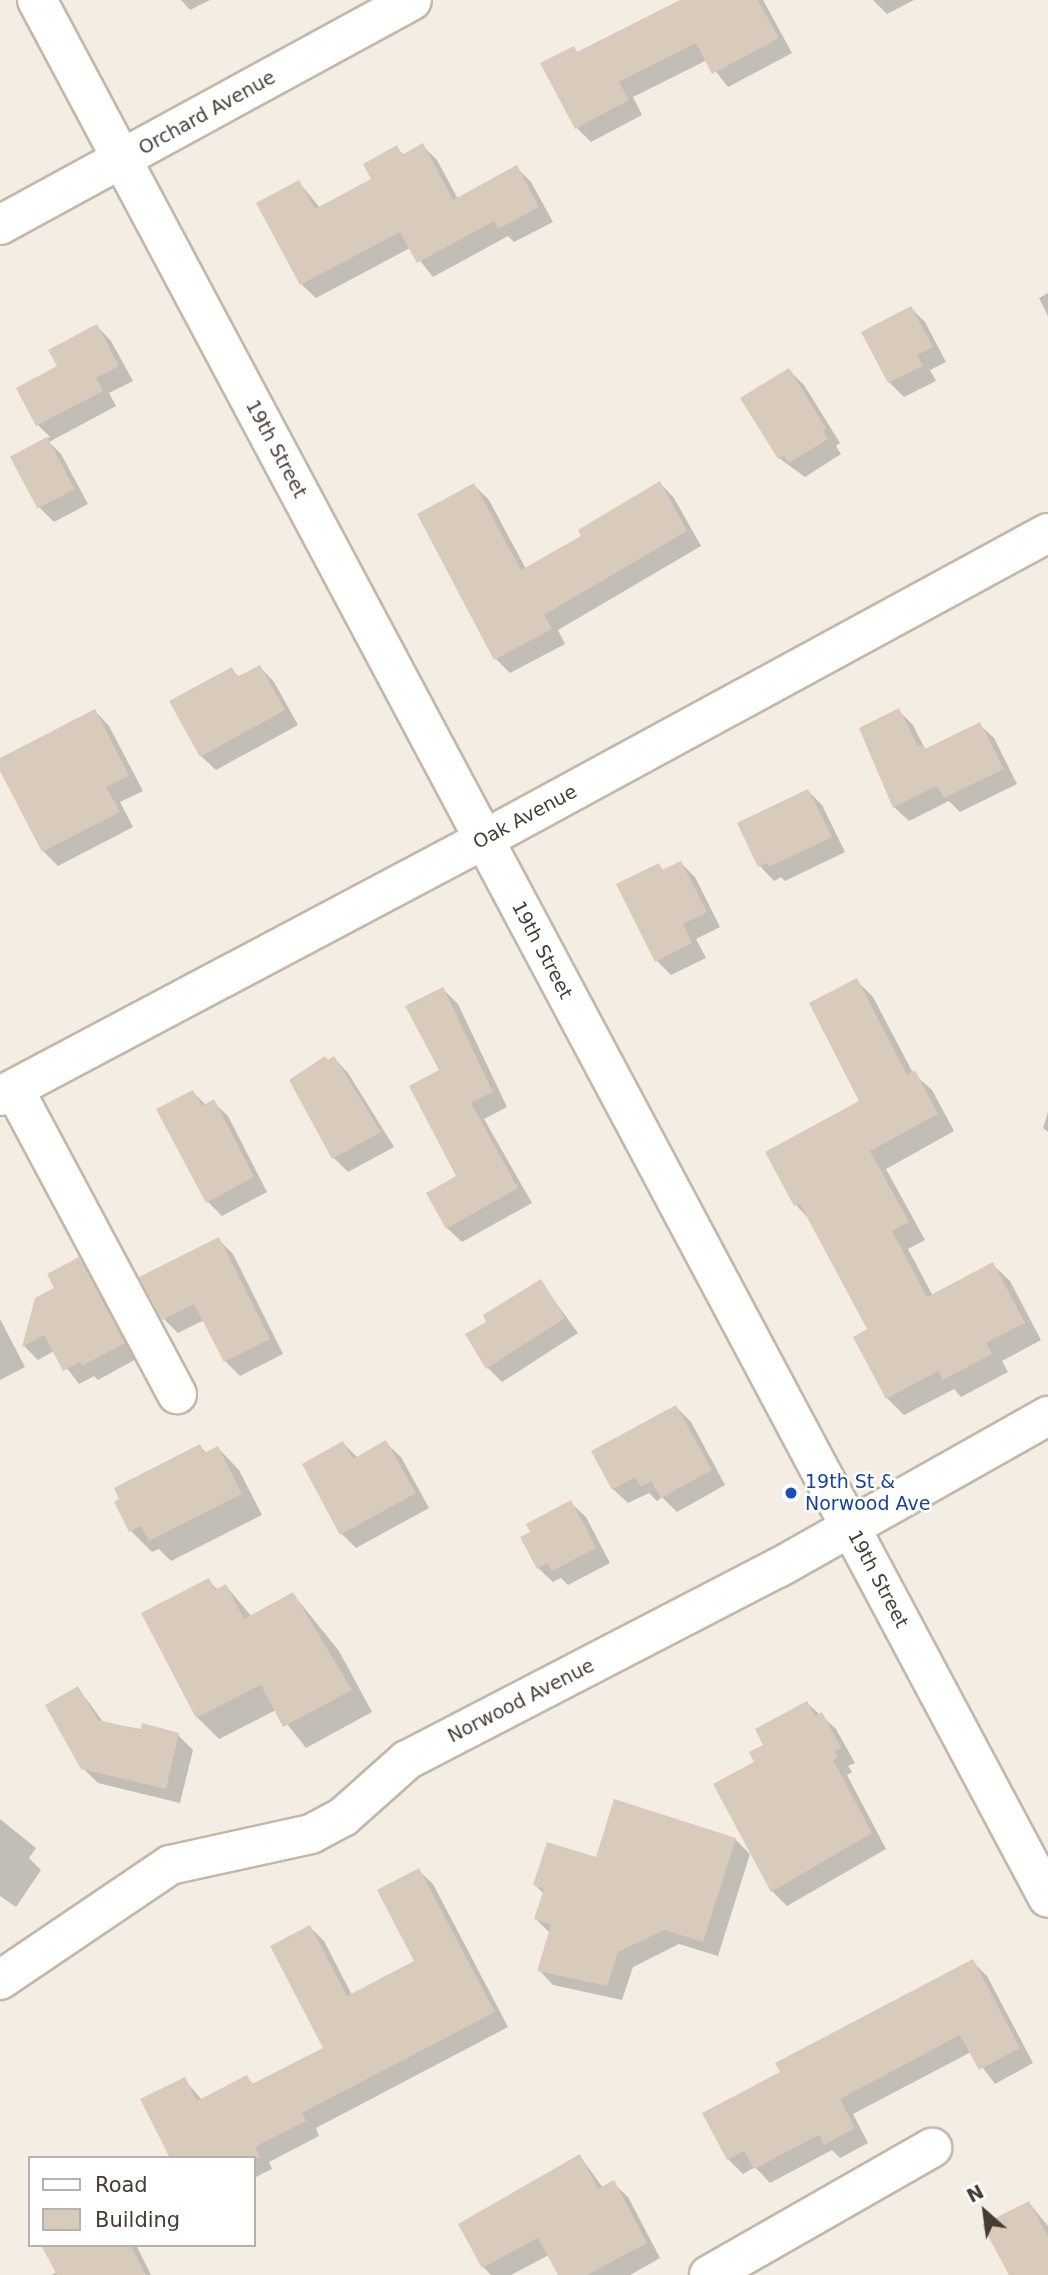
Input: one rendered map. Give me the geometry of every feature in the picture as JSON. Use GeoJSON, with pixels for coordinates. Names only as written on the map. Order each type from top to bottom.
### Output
{"type":"FeatureCollection","features":[{"type":"Feature","properties":{"kind":"street","name":"19th Street"},"geometry":{"type":"LineString","coordinates":[[37,0],[1048,1898]]}},
{"type":"Feature","properties":{"kind":"street","name":"Orchard Avenue"},"geometry":{"type":"LineString","coordinates":[[0,225],[412,0]]}},
{"type":"Feature","properties":{"kind":"street","name":"Oak Avenue"},"geometry":{"type":"LineString","coordinates":[[7,1092],[483,840],[1048,533]]}},
{"type":"Feature","properties":{"kind":"street"},"geometry":{"type":"LineString","coordinates":[[7,1092],[177,1394]]}},
{"type":"Feature","properties":{"kind":"street","name":"Norwood Avenue"},"geometry":{"type":"LineString","coordinates":[[0,1980],[170,1866],[311,1834],[343,1816],[407,1760],[851,1527],[1048,1416]]}},
{"type":"Feature","properties":{"kind":"street"},"geometry":{"type":"LineString","coordinates":[[709,2275],[932,2148]]}},
{"type":"Feature","properties":{"kind":"building"},"geometry":{"type":"Polygon","coordinates":[[[680,0],[758,0],[779,38],[712,74],[696,43],[619,82],[629,100],[575,129],[540,63],[574,46],[577,52],[680,0]]]}},
{"type":"Feature","properties":{"kind":"building"},"geometry":{"type":"Polygon","coordinates":[[[423,143],[453,200],[517,165],[539,207],[498,229],[494,221],[417,263],[400,232],[300,285],[256,203],[299,180],[315,209],[371,179],[363,164],[397,145],[402,155],[423,143]]]}},
{"type":"Feature","properties":{"kind":"building"},"geometry":{"type":"Polygon","coordinates":[[[911,306],[933,347],[917,355],[923,366],[888,383],[861,332],[911,306]]]}},
{"type":"Feature","properties":{"kind":"building"},"geometry":{"type":"Polygon","coordinates":[[[97,324],[119,366],[96,378],[103,391],[36,426],[16,388],[57,366],[48,350],[97,324]]]}},
{"type":"Feature","properties":{"kind":"building"},"geometry":{"type":"Polygon","coordinates":[[[789,368],[826,428],[823,431],[828,439],[789,463],[784,456],[778,459],[740,398],[789,368]]]}},
{"type":"Feature","properties":{"kind":"building"},"geometry":{"type":"Polygon","coordinates":[[[47,437],[75,489],[38,509],[10,457],[47,437]]]}},
{"type":"Feature","properties":{"kind":"building"},"geometry":{"type":"Polygon","coordinates":[[[660,481],[687,531],[544,615],[552,629],[494,660],[417,514],[474,483],[521,570],[581,536],[578,530],[660,481]]]}},
{"type":"Feature","properties":{"kind":"building"},"geometry":{"type":"Polygon","coordinates":[[[260,665],[285,710],[200,757],[169,701],[232,667],[237,677],[260,665]]]}},
{"type":"Feature","properties":{"kind":"building"},"geometry":{"type":"Polygon","coordinates":[[[899,708],[918,747],[923,744],[925,749],[980,722],[1004,769],[944,798],[937,786],[893,808],[859,728],[899,708]]]}},
{"type":"Feature","properties":{"kind":"building"},"geometry":{"type":"Polygon","coordinates":[[[95,709],[129,776],[106,787],[120,812],[42,852],[0,771],[0,758],[95,709]]]}},
{"type":"Feature","properties":{"kind":"building"},"geometry":{"type":"Polygon","coordinates":[[[808,789],[832,837],[769,867],[767,863],[758,867],[737,823],[808,789]]]}},
{"type":"Feature","properties":{"kind":"building"},"geometry":{"type":"Polygon","coordinates":[[[681,861],[707,912],[683,924],[692,943],[655,962],[616,884],[659,863],[662,870],[681,861]]]}},
{"type":"Feature","properties":{"kind":"building"},"geometry":{"type":"Polygon","coordinates":[[[857,978],[907,1075],[915,1070],[938,1114],[870,1151],[909,1222],[892,1231],[927,1297],[993,1262],[1025,1323],[986,1343],[992,1354],[943,1380],[938,1371],[886,1399],[853,1337],[867,1329],[800,1204],[794,1206],[765,1152],[859,1101],[809,1003],[857,978]]]}},
{"type":"Feature","properties":{"kind":"building"},"geometry":{"type":"Polygon","coordinates":[[[443,987],[493,1092],[471,1103],[518,1188],[446,1229],[426,1193],[456,1176],[409,1086],[439,1070],[405,1006],[443,987]]]}},
{"type":"Feature","properties":{"kind":"building"},"geometry":{"type":"Polygon","coordinates":[[[325,1056],[328,1060],[334,1056],[381,1132],[332,1159],[289,1080],[325,1056]]]}},
{"type":"Feature","properties":{"kind":"building"},"geometry":{"type":"Polygon","coordinates":[[[193,1090],[202,1106],[214,1099],[254,1177],[206,1203],[156,1109],[193,1090]]]}},
{"type":"Feature","properties":{"kind":"building"},"geometry":{"type":"Polygon","coordinates":[[[219,1237],[270,1339],[224,1362],[194,1304],[162,1320],[139,1277],[219,1237]]]}},
{"type":"Feature","properties":{"kind":"building"},"geometry":{"type":"Polygon","coordinates":[[[79,1257],[125,1343],[82,1366],[80,1362],[63,1371],[44,1335],[22,1347],[35,1298],[54,1288],[47,1274],[79,1257]]]}},
{"type":"Feature","properties":{"kind":"building"},"geometry":{"type":"Polygon","coordinates":[[[541,1279],[565,1318],[486,1369],[465,1334],[486,1322],[483,1315],[541,1279]]]}},
{"type":"Feature","properties":{"kind":"building"},"geometry":{"type":"Polygon","coordinates":[[[676,1405],[712,1470],[661,1498],[651,1481],[641,1487],[635,1477],[612,1490],[591,1451],[676,1405]]]}},
{"type":"Feature","properties":{"kind":"building"},"geometry":{"type":"Polygon","coordinates":[[[386,1440],[416,1493],[340,1535],[302,1464],[343,1441],[353,1459],[386,1440]]]}},
{"type":"Feature","properties":{"kind":"building"},"geometry":{"type":"Polygon","coordinates":[[[200,1444],[204,1453],[218,1446],[242,1494],[149,1541],[141,1526],[129,1532],[114,1502],[119,1499],[114,1488],[200,1444]]]}},
{"type":"Feature","properties":{"kind":"building"},"geometry":{"type":"Polygon","coordinates":[[[571,1500],[596,1548],[552,1571],[547,1563],[537,1569],[520,1537],[530,1532],[526,1524],[571,1500]]]}},
{"type":"Feature","properties":{"kind":"building"},"geometry":{"type":"Polygon","coordinates":[[[209,1578],[215,1590],[226,1584],[244,1619],[293,1592],[352,1690],[283,1727],[261,1685],[196,1718],[141,1613],[209,1578]]]}},
{"type":"Feature","properties":{"kind":"building"},"geometry":{"type":"Polygon","coordinates":[[[78,1686],[98,1720],[141,1730],[142,1723],[179,1733],[166,1789],[81,1769],[45,1705],[78,1686]]]}},
{"type":"Feature","properties":{"kind":"building"},"geometry":{"type":"Polygon","coordinates":[[[807,1701],[815,1716],[822,1712],[841,1748],[835,1751],[838,1757],[833,1760],[872,1833],[771,1892],[713,1784],[754,1762],[749,1752],[763,1745],[755,1729],[807,1701]]]}},
{"type":"Feature","properties":{"kind":"building"},"geometry":{"type":"Polygon","coordinates":[[[614,1799],[736,1838],[703,1942],[664,1930],[618,1952],[607,1986],[537,1971],[551,1925],[534,1919],[544,1889],[533,1885],[547,1842],[596,1857],[614,1799]]]}},
{"type":"Feature","properties":{"kind":"building"},"geometry":{"type":"Polygon","coordinates":[[[419,1868],[495,2012],[302,2113],[306,2121],[255,2147],[261,2158],[169,2156],[140,2099],[185,2077],[197,2101],[247,2075],[252,2084],[323,2048],[270,1946],[310,1925],[347,1996],[414,1961],[377,1890],[419,1868]]]}},
{"type":"Feature","properties":{"kind":"building"},"geometry":{"type":"Polygon","coordinates":[[[973,1959],[1020,2048],[979,2070],[960,2035],[840,2099],[855,2128],[824,2145],[819,2135],[754,2169],[744,2151],[727,2160],[702,2113],[780,2072],[775,2063],[973,1959]]]}},
{"type":"Feature","properties":{"kind":"building"},"geometry":{"type":"Polygon","coordinates":[[[580,2154],[598,2189],[614,2180],[647,2243],[587,2275],[558,2275],[538,2238],[482,2268],[458,2224],[580,2154]]]}},
{"type":"Feature","properties":{"kind":"building"},"geometry":{"type":"Polygon","coordinates":[[[1029,2201],[1048,2237],[1048,2275],[1009,2275],[982,2225],[1029,2201]]]}},
{"type":"Feature","properties":{"kind":"building"},"geometry":{"type":"Polygon","coordinates":[[[42,2247],[131,2247],[146,2275],[57,2275],[42,2247]]]}},
{"type":"Feature","properties":{"kind":"place","name":"19th St & Norwood Ave"},"geometry":{"type":"Point","coordinates":[791,1493]}}]}
